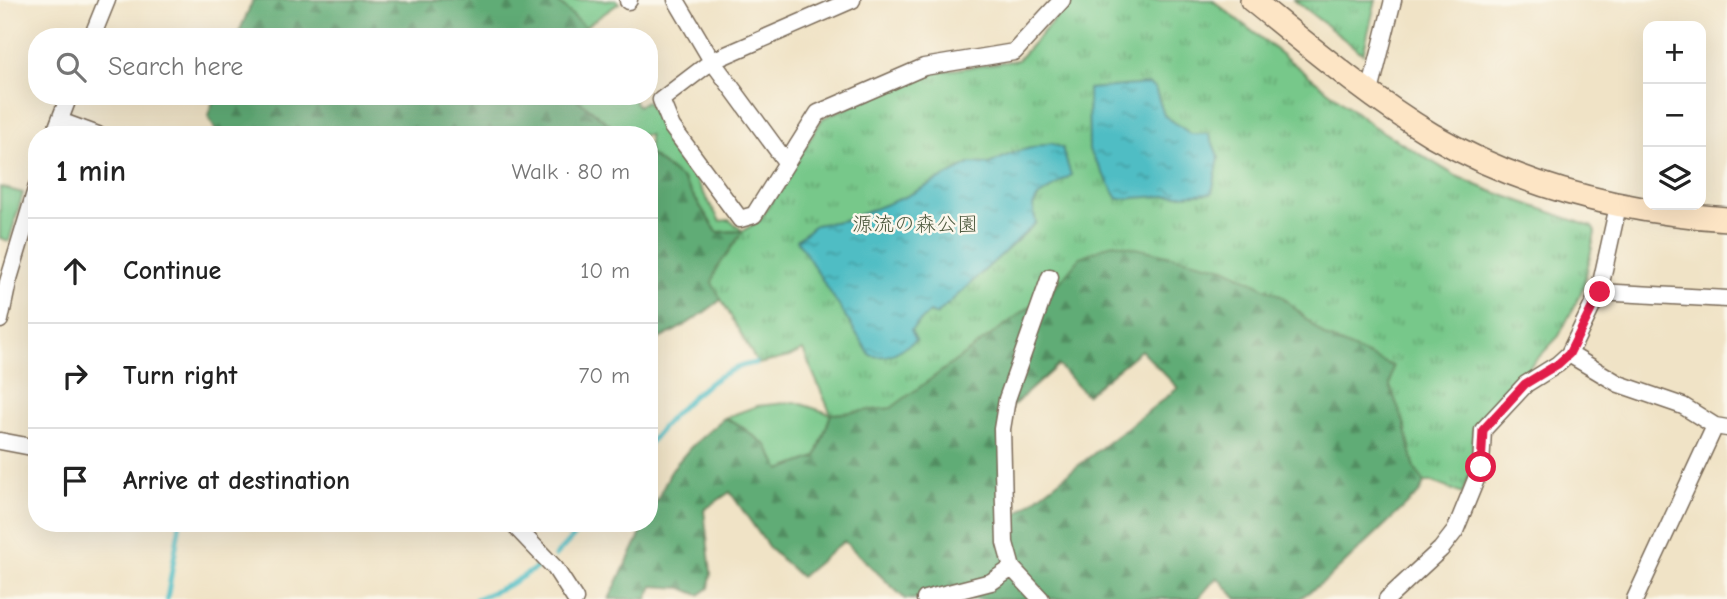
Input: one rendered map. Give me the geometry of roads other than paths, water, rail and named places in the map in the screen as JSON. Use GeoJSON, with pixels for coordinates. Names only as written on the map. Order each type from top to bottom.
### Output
{"type":"FeatureCollection","features":[{"type":"Feature","properties":{"kind":"street"},"geometry":{"type":"LineString","coordinates":[[96,28],[107,0]]}},
{"type":"Feature","properties":{"kind":"street"},"geometry":{"type":"LineString","coordinates":[[676,0],[712,61],[786,162]]}},
{"type":"Feature","properties":{"kind":"street"},"geometry":{"type":"LineString","coordinates":[[852,0],[712,61],[661,100],[672,127],[740,219],[754,215],[817,113],[923,66],[1014,52],[1062,0]]}},
{"type":"Feature","properties":{"kind":"street"},"geometry":{"type":"LineString","coordinates":[[1252,0],[1370,92],[1434,136],[1501,169],[1557,190],[1618,206],[1683,216],[1727,219]]}},
{"type":"Feature","properties":{"kind":"street"},"geometry":{"type":"LineString","coordinates":[[1370,92],[1393,0]]}},
{"type":"Feature","properties":{"kind":"street"},"geometry":{"type":"LineString","coordinates":[[58,126],[66,105]]}},
{"type":"Feature","properties":{"kind":"street"},"geometry":{"type":"LineString","coordinates":[[1387,599],[1441,550],[1455,531],[1481,467],[1483,430],[1525,384],[1569,354],[1600,292],[1618,206]]}},
{"type":"Feature","properties":{"kind":"street"},"geometry":{"type":"LineString","coordinates":[[0,320],[8,282],[28,216]]}},
{"type":"Feature","properties":{"kind":"street"},"geometry":{"type":"LineString","coordinates":[[1041,599],[1012,568],[1005,543],[1002,429],[1007,399],[1050,277]]}},
{"type":"Feature","properties":{"kind":"street"},"geometry":{"type":"LineString","coordinates":[[1600,292],[1727,299]]}},
{"type":"Feature","properties":{"kind":"street"},"geometry":{"type":"LineString","coordinates":[[1569,354],[1619,384],[1683,406],[1721,427],[1635,599]]}},
{"type":"Feature","properties":{"kind":"street"},"geometry":{"type":"LineString","coordinates":[[0,442],[28,447]]}},
{"type":"Feature","properties":{"kind":"street"},"geometry":{"type":"LineString","coordinates":[[521,532],[555,568],[575,599]]}},
{"type":"Feature","properties":{"kind":"street"},"geometry":{"type":"LineString","coordinates":[[925,599],[991,582],[1012,568]]}},
{"type":"Feature","properties":{"kind":"water"},"geometry":{"type":"Polygon","coordinates":[[[1148,84],[1155,88],[1164,115],[1191,134],[1209,134],[1219,158],[1212,193],[1118,199],[1089,150],[1088,89],[1148,84]]]}},
{"type":"Feature","properties":{"kind":"water"},"geometry":{"type":"Polygon","coordinates":[[[1051,143],[1062,148],[1071,175],[1038,197],[1033,206],[1036,223],[936,315],[930,312],[911,330],[916,340],[889,355],[870,355],[797,240],[815,225],[846,220],[907,196],[971,163],[989,164],[1015,152],[1051,143]]]}},
{"type":"Feature","properties":{"kind":"waterway"},"geometry":{"type":"LineString","coordinates":[[658,433],[683,406],[710,383],[740,367],[755,363]]}},
{"type":"Feature","properties":{"kind":"waterway"},"geometry":{"type":"LineString","coordinates":[[167,599],[178,532]]}},
{"type":"Feature","properties":{"kind":"waterway"},"geometry":{"type":"LineString","coordinates":[[555,556],[578,532]]}},
{"type":"Feature","properties":{"kind":"waterway"},"geometry":{"type":"LineString","coordinates":[[476,599],[509,585],[541,565]]}},
{"type":"Feature","properties":{"kind":"park label","name":"源流の森公園"},"geometry":{"type":"Point","coordinates":[915,224]}}]}
